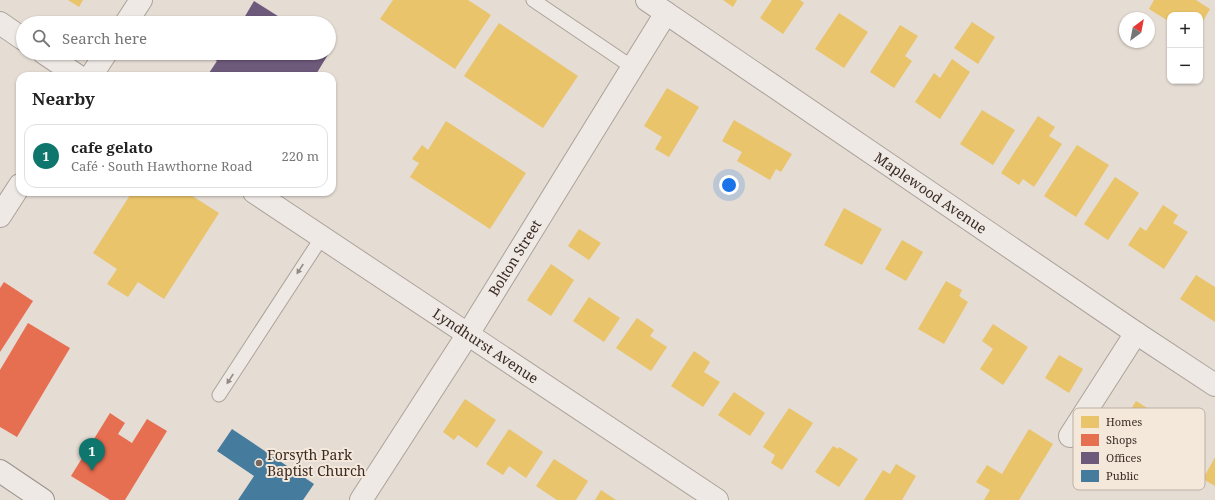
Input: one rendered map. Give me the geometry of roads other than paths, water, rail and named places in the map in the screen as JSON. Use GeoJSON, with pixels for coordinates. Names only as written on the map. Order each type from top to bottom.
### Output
{"type":"FeatureCollection","features":[{"type":"Feature","properties":{"kind":"street"},"geometry":{"type":"LineString","coordinates":[[131,16],[141,0]]}},
{"type":"Feature","properties":{"kind":"street","name":"Maplewood Avenue"},"geometry":{"type":"LineString","coordinates":[[647,0],[1136,333],[1215,385]]}},
{"type":"Feature","properties":{"kind":"street","name":"Bolton Street"},"geometry":{"type":"LineString","coordinates":[[361,500],[468,334],[666,13]]}},
{"type":"Feature","properties":{"kind":"street"},"geometry":{"type":"LineString","coordinates":[[0,23],[16,34]]}},
{"type":"Feature","properties":{"kind":"street"},"geometry":{"type":"LineString","coordinates":[[54,60],[72,72]]}},
{"type":"Feature","properties":{"kind":"street"},"geometry":{"type":"LineString","coordinates":[[94,72],[101,60]]}},
{"type":"Feature","properties":{"kind":"street"},"geometry":{"type":"LineString","coordinates":[[0,216],[16,191]]}},
{"type":"Feature","properties":{"kind":"street","name":"Lyndhurst Avenue"},"geometry":{"type":"LineString","coordinates":[[260,196],[717,500]]}},
{"type":"Feature","properties":{"kind":"street"},"geometry":{"type":"LineString","coordinates":[[1088,408],[1136,333]]}},
{"type":"Feature","properties":{"kind":"street"},"geometry":{"type":"LineString","coordinates":[[1070,436],[1073,431]]}},
{"type":"Feature","properties":{"kind":"street"},"geometry":{"type":"LineString","coordinates":[[0,471],[43,500]]}},
{"type":"Feature","properties":{"kind":"lane"},"geometry":{"type":"LineString","coordinates":[[533,0],[632,67]]}},
{"type":"Feature","properties":{"kind":"lane"},"geometry":{"type":"LineString","coordinates":[[220,395],[322,236]]}},
{"type":"Feature","properties":{"kind":"place","name":"Forsyth Park Baptist Church"},"geometry":{"type":"Point","coordinates":[259,463]}},
{"type":"Feature","properties":{"kind":"place","name":"cafe gelato"},"geometry":{"type":"Point","coordinates":[92,471]}}]}
